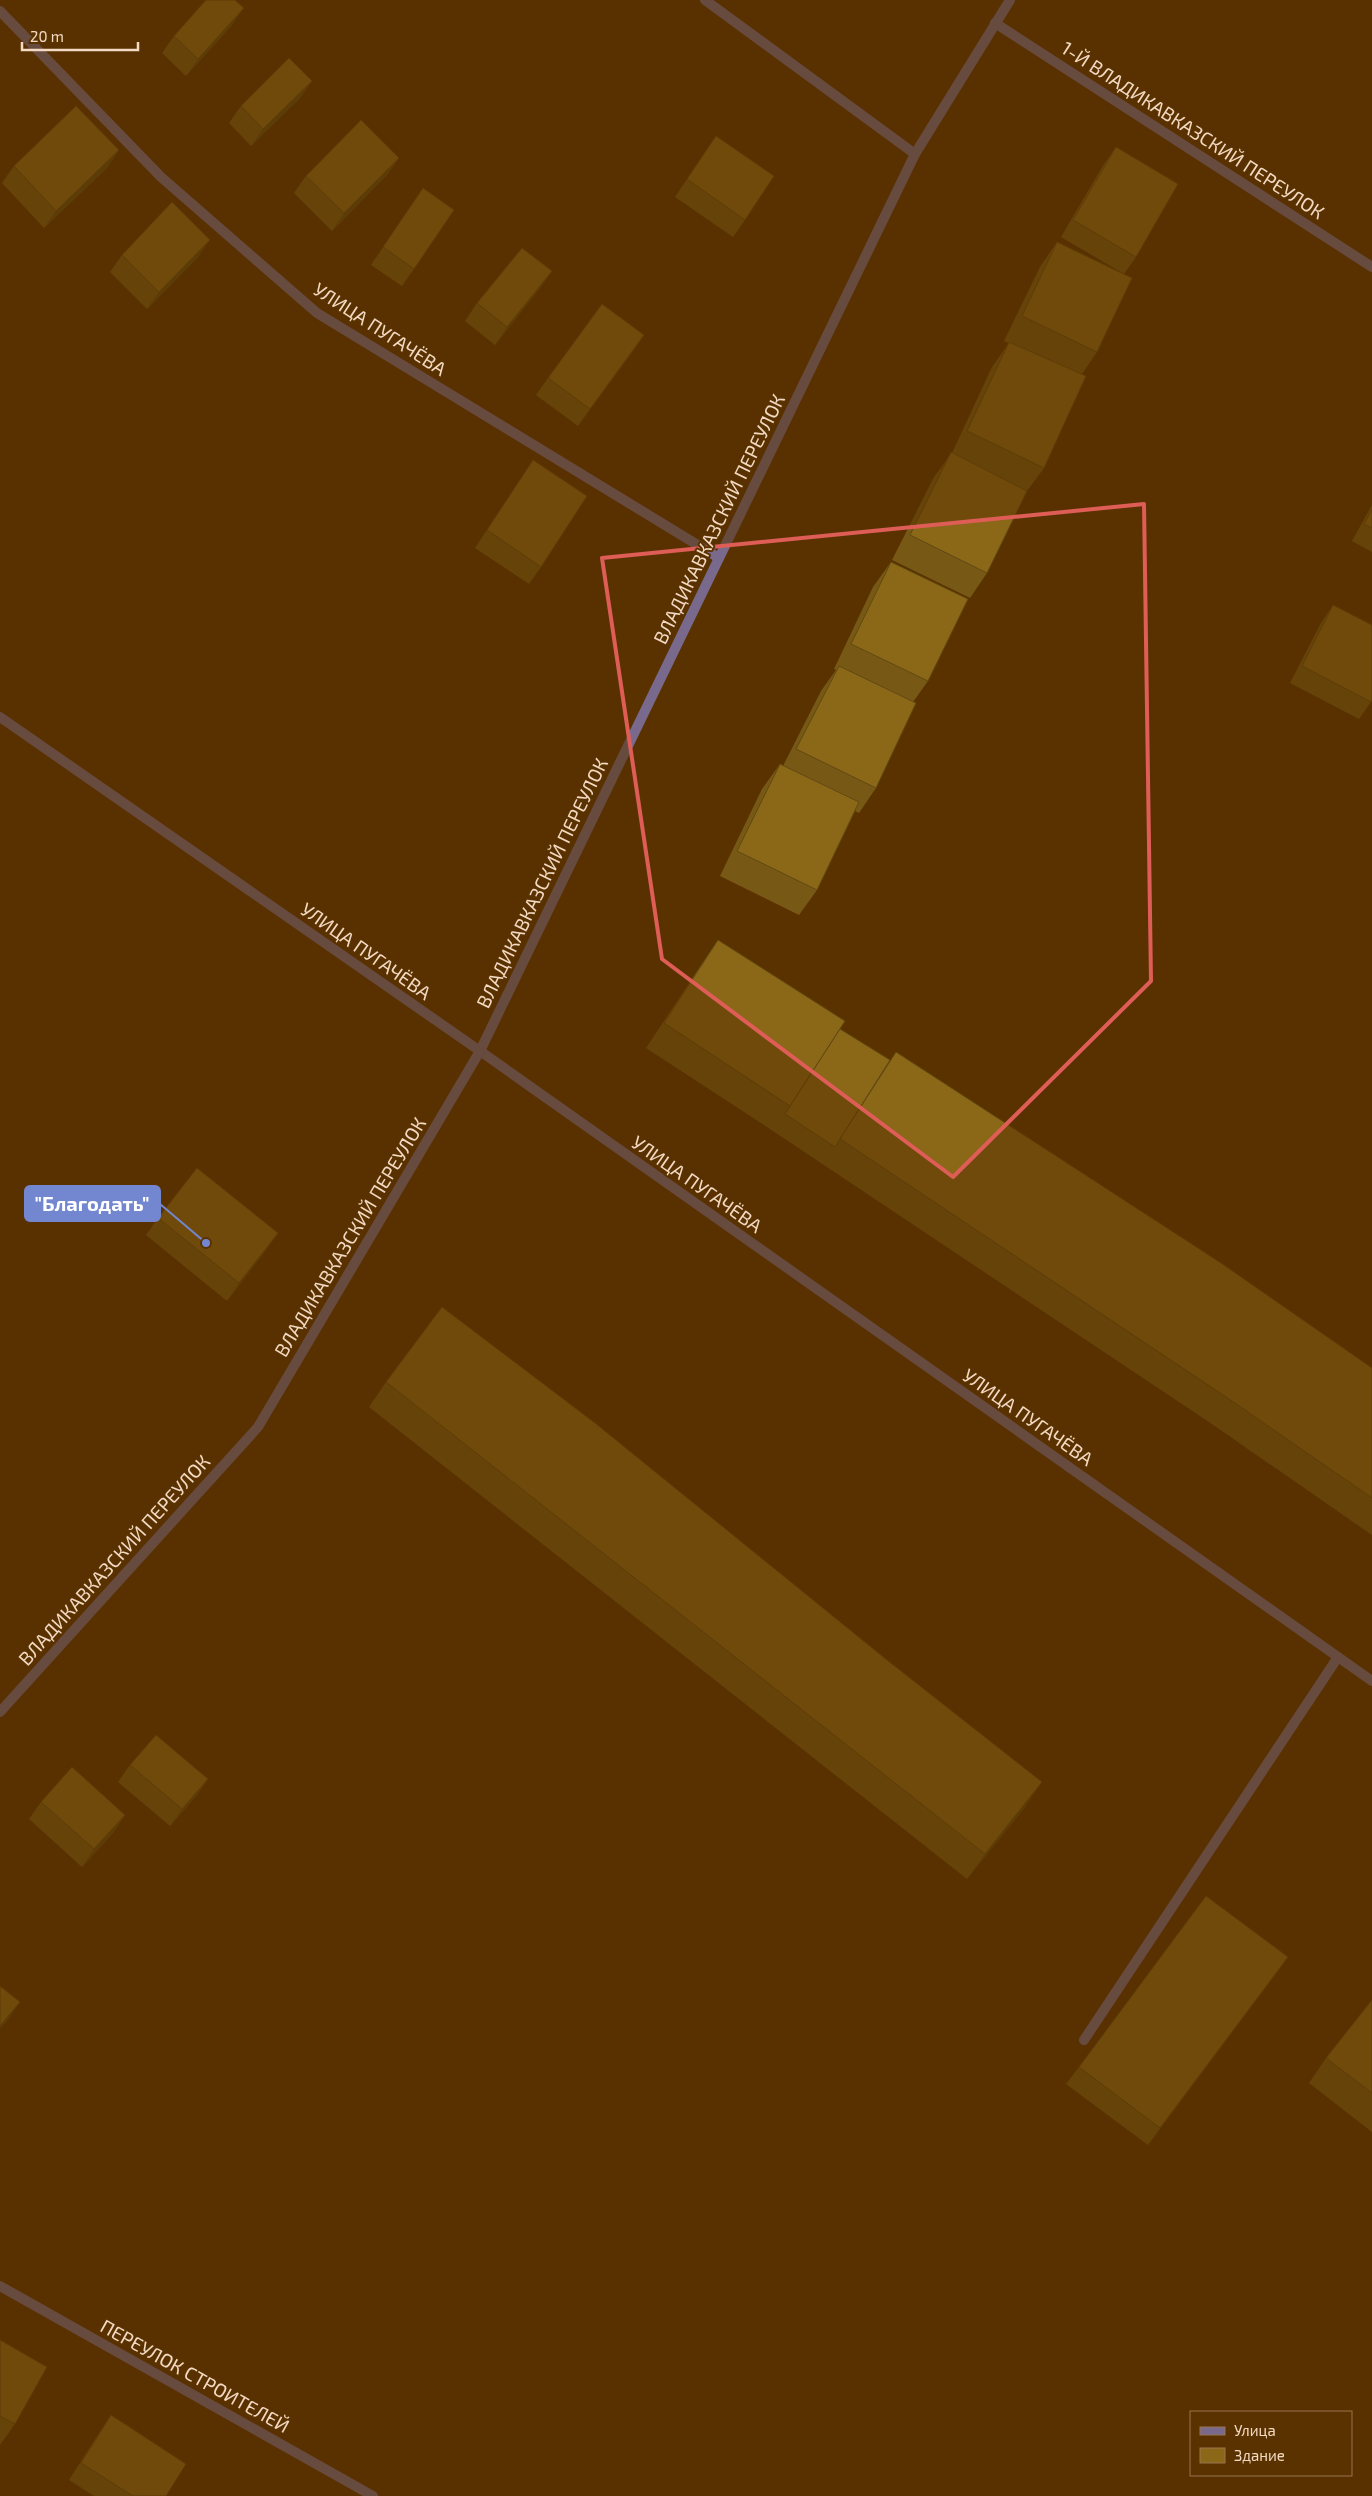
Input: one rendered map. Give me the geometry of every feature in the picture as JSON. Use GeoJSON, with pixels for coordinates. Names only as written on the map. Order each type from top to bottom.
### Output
{"type":"FeatureCollection","features":[{"type":"Feature","properties":{"kind":"street"},"geometry":{"type":"LineString","coordinates":[[705,0],[914,154]]}},
{"type":"Feature","properties":{"kind":"street","name":"ВЛАДИКАВКАЗСКИЙ ПЕРЕУЛОК"},"geometry":{"type":"LineString","coordinates":[[0,1712],[258,1427],[480,1052],[914,154],[1010,0]]}},
{"type":"Feature","properties":{"kind":"street","name":"УЛИЦА ПУГАЧЁВА"},"geometry":{"type":"LineString","coordinates":[[0,11],[161,178],[317,313],[719,558]]}},
{"type":"Feature","properties":{"kind":"street","name":"1-Й ВЛАДИКАВКАЗСКИЙ ПЕРЕУЛОК"},"geometry":{"type":"LineString","coordinates":[[996,23],[1372,267]]}},
{"type":"Feature","properties":{"kind":"street","name":"УЛИЦА ПУГАЧЁВА"},"geometry":{"type":"LineString","coordinates":[[0,717],[480,1052],[1372,1682]]}},
{"type":"Feature","properties":{"kind":"street"},"geometry":{"type":"LineString","coordinates":[[1084,2040],[1338,1657]]}},
{"type":"Feature","properties":{"kind":"street","name":"ПЕРЕУЛОК СТРОИТЕЛЕЙ"},"geometry":{"type":"LineString","coordinates":[[0,2286],[373,2496]]}},
{"type":"Feature","properties":{"kind":"highlighted area"},"geometry":{"type":"Polygon","coordinates":[[[1144,504],[1151,981],[953,1177],[662,959],[602,558],[1144,504]]]}},
{"type":"Feature","properties":{"kind":"building"},"geometry":{"type":"Polygon","coordinates":[[[206,0],[235,0],[244,8],[198,59],[174,36],[206,0]]]}},
{"type":"Feature","properties":{"kind":"building"},"geometry":{"type":"Polygon","coordinates":[[[289,58],[312,81],[263,129],[241,106],[289,58]]]}},
{"type":"Feature","properties":{"kind":"building"},"geometry":{"type":"Polygon","coordinates":[[[76,106],[119,150],[56,211],[14,166],[76,106]]]}},
{"type":"Feature","properties":{"kind":"building"},"geometry":{"type":"Polygon","coordinates":[[[361,120],[399,158],[344,213],[306,176],[361,120]]]}},
{"type":"Feature","properties":{"kind":"building"},"geometry":{"type":"Polygon","coordinates":[[[716,136],[774,176],[745,220],[687,179],[716,136]]]}},
{"type":"Feature","properties":{"kind":"building"},"geometry":{"type":"Polygon","coordinates":[[[1116,147],[1178,184],[1136,257],[1073,220],[1116,147]]]}},
{"type":"Feature","properties":{"kind":"building"},"geometry":{"type":"Polygon","coordinates":[[[423,188],[454,210],[414,269],[383,247],[423,188]]]}},
{"type":"Feature","properties":{"kind":"building"},"geometry":{"type":"Polygon","coordinates":[[[172,202],[210,240],[159,292],[122,255],[172,202]]]}},
{"type":"Feature","properties":{"kind":"building"},"geometry":{"type":"Polygon","coordinates":[[[1057,242],[1132,278],[1097,352],[1022,316],[1057,242]]]}},
{"type":"Feature","properties":{"kind":"building"},"geometry":{"type":"Polygon","coordinates":[[[522,248],[552,271],[507,327],[477,303],[522,248]]]}},
{"type":"Feature","properties":{"kind":"building"},"geometry":{"type":"Polygon","coordinates":[[[602,304],[644,335],[590,409],[548,378],[602,304]]]}},
{"type":"Feature","properties":{"kind":"building"},"geometry":{"type":"Polygon","coordinates":[[[1009,342],[1086,376],[1044,468],[967,431],[1009,342]]]}},
{"type":"Feature","properties":{"kind":"building"},"geometry":{"type":"Polygon","coordinates":[[[951,452],[1027,491],[987,573],[910,535],[951,452]]]}},
{"type":"Feature","properties":{"kind":"building"},"geometry":{"type":"Polygon","coordinates":[[[533,460],[587,496],[541,567],[487,530],[533,460]]]}},
{"type":"Feature","properties":{"kind":"building"},"geometry":{"type":"Polygon","coordinates":[[[1372,509],[1372,528],[1364,524],[1372,509]]]}},
{"type":"Feature","properties":{"kind":"building"},"geometry":{"type":"Polygon","coordinates":[[[891,562],[968,599],[928,681],[851,644],[891,562]]]}},
{"type":"Feature","properties":{"kind":"building"},"geometry":{"type":"Polygon","coordinates":[[[1333,605],[1372,625],[1371,702],[1302,666],[1333,605]]]}},
{"type":"Feature","properties":{"kind":"building"},"geometry":{"type":"Polygon","coordinates":[[[839,666],[916,703],[876,788],[796,749],[839,666]]]}},
{"type":"Feature","properties":{"kind":"building"},"geometry":{"type":"Polygon","coordinates":[[[780,764],[859,802],[817,890],[737,851],[780,764]]]}},
{"type":"Feature","properties":{"kind":"building"},"geometry":{"type":"Polygon","coordinates":[[[718,940],[845,1021],[790,1106],[664,1023],[718,940]]]}},
{"type":"Feature","properties":{"kind":"building"},"geometry":{"type":"Polygon","coordinates":[[[840,1029],[890,1060],[835,1147],[785,1114],[840,1029]]]}},
{"type":"Feature","properties":{"kind":"building"},"geometry":{"type":"Polygon","coordinates":[[[896,1052],[1221,1263],[1372,1368],[1372,1498],[1226,1397],[840,1139],[896,1052]]]}},
{"type":"Feature","properties":{"kind":"building"},"geometry":{"type":"Polygon","coordinates":[[[197,1168],[278,1233],[239,1283],[158,1218],[197,1168]]]}},
{"type":"Feature","properties":{"kind":"building"},"geometry":{"type":"Polygon","coordinates":[[[442,1307],[595,1423],[887,1660],[1042,1782],[985,1854],[386,1382],[442,1307]]]}},
{"type":"Feature","properties":{"kind":"building"},"geometry":{"type":"Polygon","coordinates":[[[156,1735],[208,1779],[182,1809],[130,1765],[156,1735]]]}},
{"type":"Feature","properties":{"kind":"building"},"geometry":{"type":"Polygon","coordinates":[[[72,1767],[125,1815],[94,1849],[41,1802],[72,1767]]]}},
{"type":"Feature","properties":{"kind":"building"},"geometry":{"type":"Polygon","coordinates":[[[1206,1896],[1288,1957],[1160,2128],[1079,2067],[1206,1896]]]}},
{"type":"Feature","properties":{"kind":"building"},"geometry":{"type":"Polygon","coordinates":[[[0,1986],[20,2002],[0,2026],[0,1986]]]}},
{"type":"Feature","properties":{"kind":"building"},"geometry":{"type":"Polygon","coordinates":[[[1372,2000],[1372,2093],[1326,2058],[1372,2000]]]}},
{"type":"Feature","properties":{"kind":"building"},"geometry":{"type":"Polygon","coordinates":[[[0,2340],[47,2367],[15,2424],[0,2416],[0,2340]]]}},
{"type":"Feature","properties":{"kind":"building"},"geometry":{"type":"Polygon","coordinates":[[[111,2415],[186,2464],[166,2496],[133,2496],[81,2463],[111,2415]]]}},
{"type":"Feature","properties":{"kind":"place","name":"\"Благодать\""},"geometry":{"type":"Point","coordinates":[206,1243]}}]}
